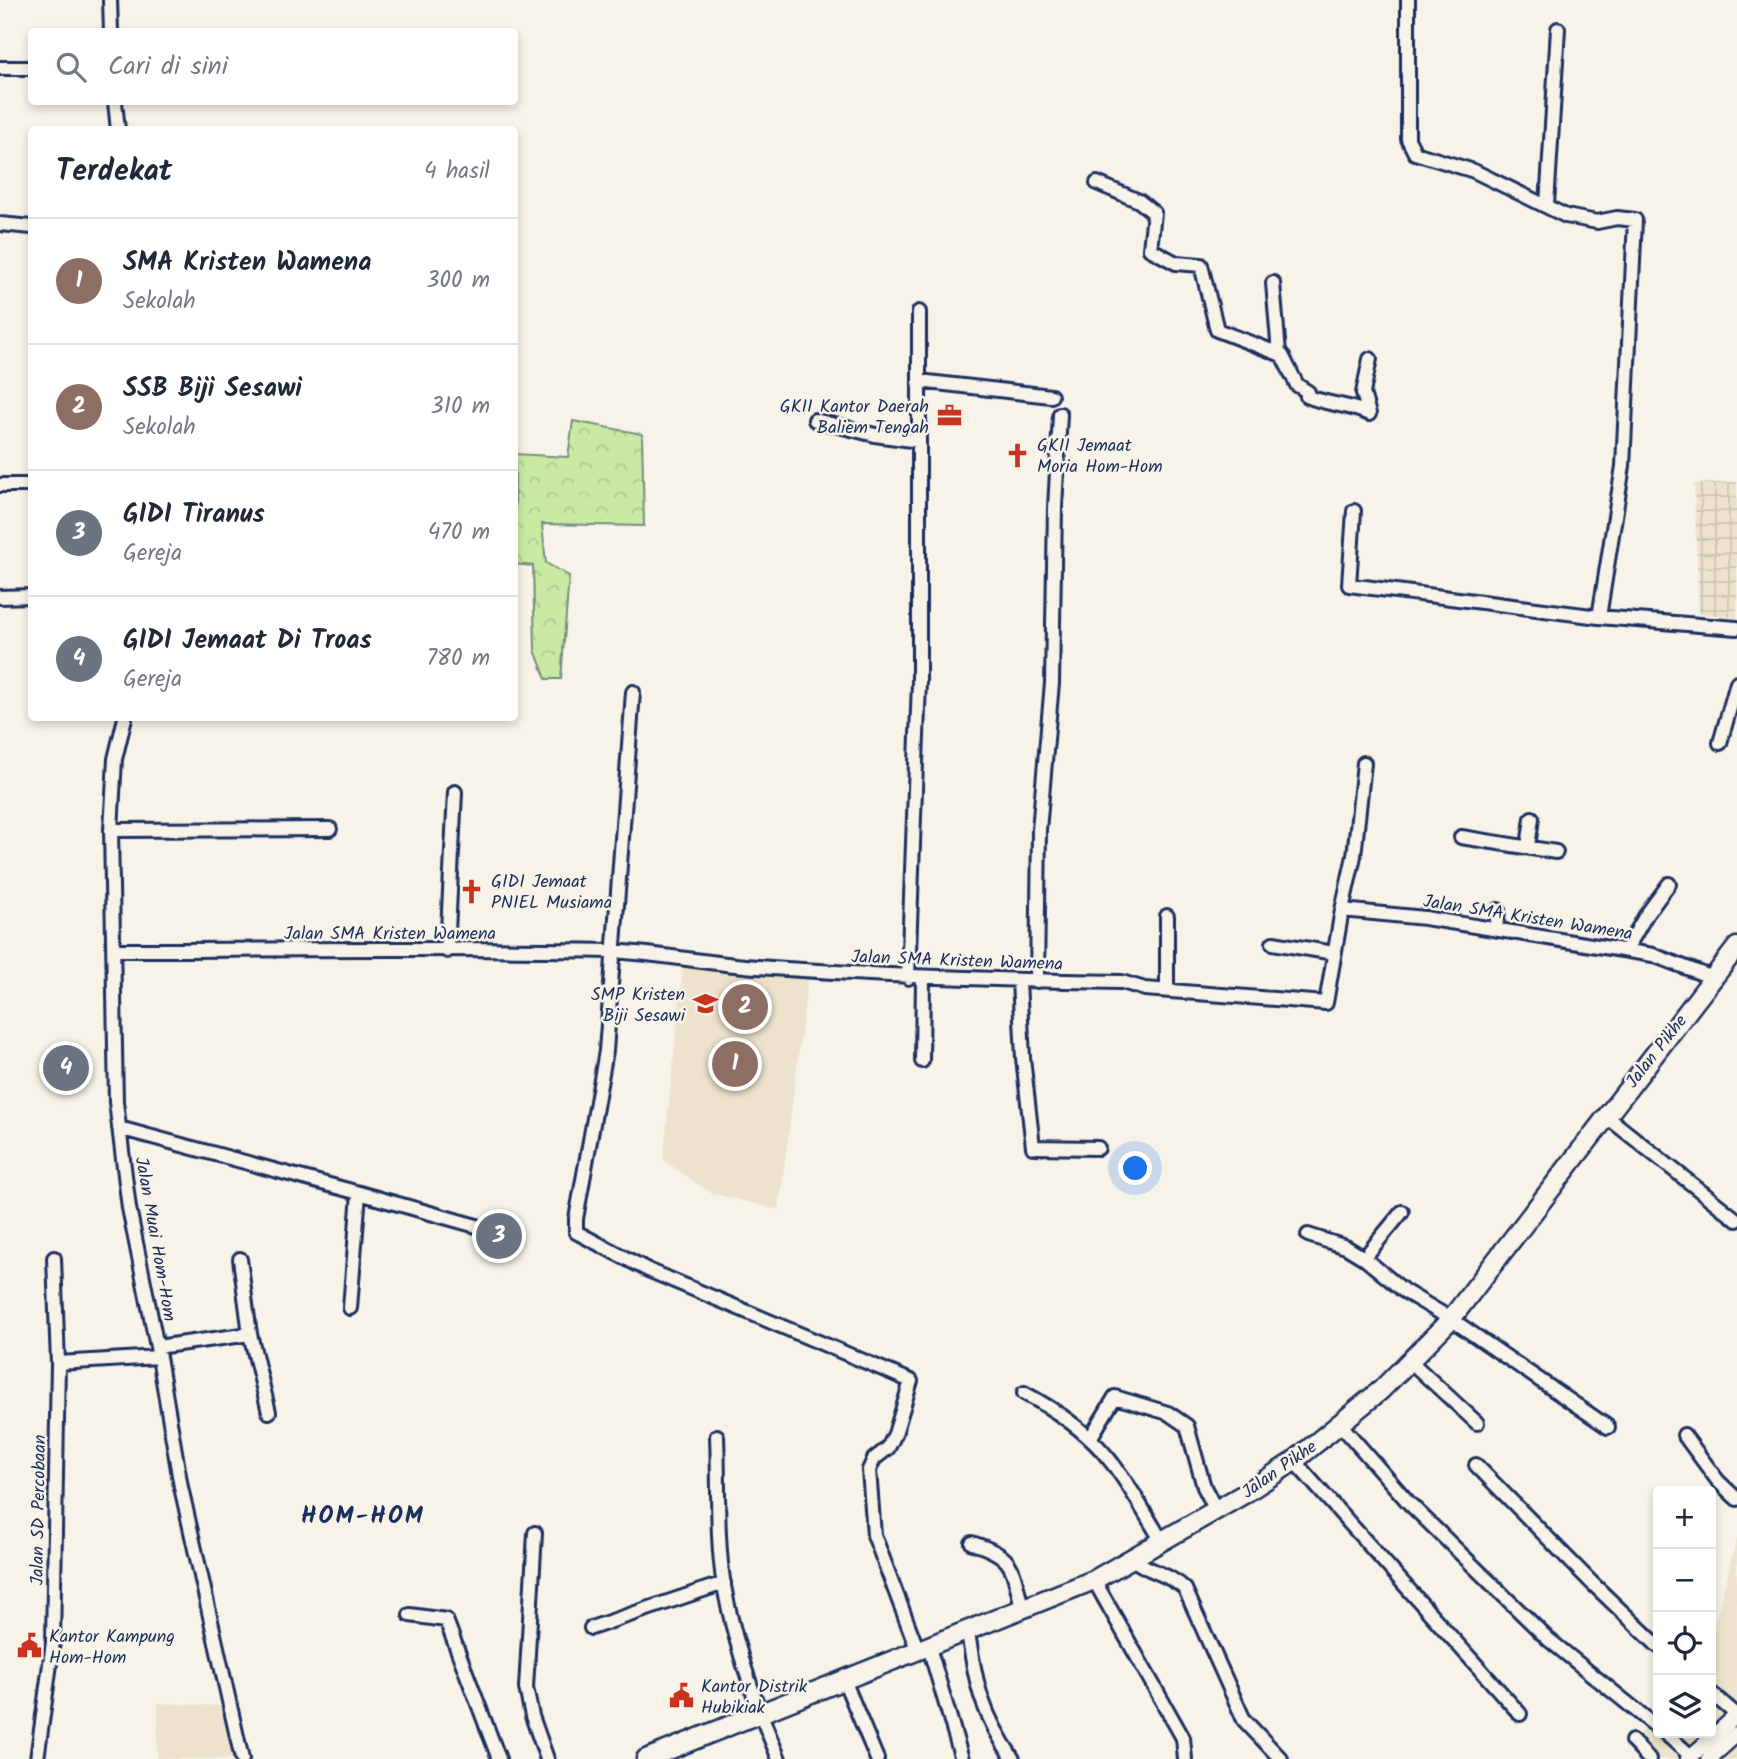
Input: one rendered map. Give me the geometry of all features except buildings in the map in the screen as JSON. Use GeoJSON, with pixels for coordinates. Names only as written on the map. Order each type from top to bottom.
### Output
{"type":"FeatureCollection","features":[{"type":"Feature","properties":{"kind":"highway","name":"Jalan Pikhe"},"geometry":{"type":"LineString","coordinates":[[646,1759],[1094,1580],[1216,1510],[1294,1461],[1411,1362],[1451,1319],[1737,947]]}},
{"type":"Feature","properties":{"kind":"main road"},"geometry":{"type":"LineString","coordinates":[[1690,1758],[1737,1715]]}},
{"type":"Feature","properties":{"kind":"main road"},"geometry":{"type":"LineString","coordinates":[[1710,1759],[1737,1734]]}},
{"type":"Feature","properties":{"kind":"street"},"geometry":{"type":"LineString","coordinates":[[110,0],[111,28]]}},
{"type":"Feature","properties":{"kind":"street"},"geometry":{"type":"LineString","coordinates":[[1408,0],[1410,147],[1420,156],[1474,171],[1566,216],[1597,222],[1617,218],[1635,220],[1623,466],[1599,617]]}},
{"type":"Feature","properties":{"kind":"street"},"geometry":{"type":"LineString","coordinates":[[1547,205],[1558,29]]}},
{"type":"Feature","properties":{"kind":"street"},"geometry":{"type":"LineString","coordinates":[[0,68],[28,68]]}},
{"type":"Feature","properties":{"kind":"street"},"geometry":{"type":"LineString","coordinates":[[115,105],[118,126]]}},
{"type":"Feature","properties":{"kind":"street"},"geometry":{"type":"LineString","coordinates":[[1097,183],[1139,201],[1154,213],[1150,249],[1176,263],[1201,264],[1217,330],[1279,353],[1289,365],[1297,385],[1308,392],[1307,396],[1321,402],[1352,406],[1369,414],[1363,393],[1370,359]]}},
{"type":"Feature","properties":{"kind":"street"},"geometry":{"type":"LineString","coordinates":[[0,224],[28,227]]}},
{"type":"Feature","properties":{"kind":"street"},"geometry":{"type":"LineString","coordinates":[[1273,283],[1279,353]]}},
{"type":"Feature","properties":{"kind":"street"},"geometry":{"type":"LineString","coordinates":[[908,978],[919,682],[919,312]]}},
{"type":"Feature","properties":{"kind":"street"},"geometry":{"type":"LineString","coordinates":[[919,381],[1051,396]]}},
{"type":"Feature","properties":{"kind":"street"},"geometry":{"type":"LineString","coordinates":[[1037,981],[1038,830],[1052,683],[1055,508],[1060,414]]}},
{"type":"Feature","properties":{"kind":"street"},"geometry":{"type":"LineString","coordinates":[[815,420],[875,435],[919,441]]}},
{"type":"Feature","properties":{"kind":"street"},"geometry":{"type":"LineString","coordinates":[[0,485],[28,485]]}},
{"type":"Feature","properties":{"kind":"street"},"geometry":{"type":"LineString","coordinates":[[1354,511],[1349,585],[1599,617],[1737,628]]}},
{"type":"Feature","properties":{"kind":"street"},"geometry":{"type":"LineString","coordinates":[[0,597],[28,596]]}},
{"type":"Feature","properties":{"kind":"street"},"geometry":{"type":"LineString","coordinates":[[1720,743],[1737,683]]}},
{"type":"Feature","properties":{"kind":"street"},"geometry":{"type":"LineString","coordinates":[[633,692],[606,1051],[576,1219],[576,1232],[648,1270],[911,1381],[891,1441],[874,1459],[869,1470],[874,1535],[923,1649],[961,1759]]}},
{"type":"Feature","properties":{"kind":"street","name":"Jalan Muai Hom-Hom"},"geometry":{"type":"LineString","coordinates":[[124,721],[115,759],[111,830],[119,1128],[129,1209],[158,1352],[181,1488],[242,1759]]}},
{"type":"Feature","properties":{"kind":"street"},"geometry":{"type":"LineString","coordinates":[[1342,910],[1354,856],[1364,763]]}},
{"type":"Feature","properties":{"kind":"street"},"geometry":{"type":"LineString","coordinates":[[447,951],[455,792]]}},
{"type":"Feature","properties":{"kind":"street"},"geometry":{"type":"LineString","coordinates":[[1528,847],[1532,818]]}},
{"type":"Feature","properties":{"kind":"street"},"geometry":{"type":"LineString","coordinates":[[111,830],[330,829]]}},
{"type":"Feature","properties":{"kind":"street"},"geometry":{"type":"LineString","coordinates":[[1461,837],[1556,852]]}},
{"type":"Feature","properties":{"kind":"street"},"geometry":{"type":"LineString","coordinates":[[1626,950],[1646,915],[1669,884]]}},
{"type":"Feature","properties":{"kind":"street","name":"Jalan SMA Kristen Wamena"},"geometry":{"type":"LineString","coordinates":[[114,950],[321,951],[394,947],[447,951],[613,951],[753,967],[908,978],[1122,982],[1167,991],[1326,1003],[1342,910],[1496,929],[1626,950],[1653,955],[1713,978]]}},
{"type":"Feature","properties":{"kind":"street"},"geometry":{"type":"LineString","coordinates":[[1496,929],[1498,910]]}},
{"type":"Feature","properties":{"kind":"street"},"geometry":{"type":"LineString","coordinates":[[1167,916],[1167,991]]}},
{"type":"Feature","properties":{"kind":"street"},"geometry":{"type":"LineString","coordinates":[[1273,943],[1334,953]]}},
{"type":"Feature","properties":{"kind":"street"},"geometry":{"type":"LineString","coordinates":[[922,1061],[923,978]]}},
{"type":"Feature","properties":{"kind":"street"},"geometry":{"type":"LineString","coordinates":[[1019,980],[1023,1058],[1033,1147],[1098,1148]]}},
{"type":"Feature","properties":{"kind":"street"},"geometry":{"type":"LineString","coordinates":[[1606,1116],[1737,1220]]}},
{"type":"Feature","properties":{"kind":"street"},"geometry":{"type":"LineString","coordinates":[[119,1128],[480,1227]]}},
{"type":"Feature","properties":{"kind":"street"},"geometry":{"type":"LineString","coordinates":[[350,1308],[359,1193]]}},
{"type":"Feature","properties":{"kind":"street"},"geometry":{"type":"LineString","coordinates":[[1364,1258],[1402,1212]]}},
{"type":"Feature","properties":{"kind":"street"},"geometry":{"type":"LineString","coordinates":[[1308,1235],[1346,1247],[1364,1258],[1404,1291],[1451,1319],[1608,1427]]}},
{"type":"Feature","properties":{"kind":"street","name":"Jalan SD Percobaan"},"geometry":{"type":"LineString","coordinates":[[37,1759],[53,1643],[58,1363],[54,1258]]}},
{"type":"Feature","properties":{"kind":"street"},"geometry":{"type":"LineString","coordinates":[[240,1259],[250,1334],[269,1412]]}},
{"type":"Feature","properties":{"kind":"street"},"geometry":{"type":"LineString","coordinates":[[58,1363],[158,1352],[250,1334]]}},
{"type":"Feature","properties":{"kind":"street"},"geometry":{"type":"LineString","coordinates":[[1411,1362],[1477,1423]]}},
{"type":"Feature","properties":{"kind":"street"},"geometry":{"type":"LineString","coordinates":[[1024,1393],[1059,1412],[1091,1437],[1118,1466],[1161,1540]]}},
{"type":"Feature","properties":{"kind":"street"},"geometry":{"type":"LineString","coordinates":[[1091,1437],[1115,1397],[1168,1413],[1188,1426],[1204,1487],[1216,1510]]}},
{"type":"Feature","properties":{"kind":"street"},"geometry":{"type":"LineString","coordinates":[[1340,1424],[1409,1503],[1548,1639],[1653,1723]]}},
{"type":"Feature","properties":{"kind":"street"},"geometry":{"type":"LineString","coordinates":[[1684,1435],[1718,1480],[1737,1499]]}},
{"type":"Feature","properties":{"kind":"street"},"geometry":{"type":"LineString","coordinates":[[717,1436],[724,1583],[736,1639],[760,1715],[779,1759]]}},
{"type":"Feature","properties":{"kind":"street"},"geometry":{"type":"LineString","coordinates":[[1294,1461],[1521,1714]]}},
{"type":"Feature","properties":{"kind":"street"},"geometry":{"type":"LineString","coordinates":[[1476,1465],[1653,1641]]}},
{"type":"Feature","properties":{"kind":"street"},"geometry":{"type":"LineString","coordinates":[[536,1533],[526,1688],[531,1716],[547,1759]]}},
{"type":"Feature","properties":{"kind":"street"},"geometry":{"type":"LineString","coordinates":[[972,1543],[999,1551],[1009,1561],[1023,1610]]}},
{"type":"Feature","properties":{"kind":"street"},"geometry":{"type":"LineString","coordinates":[[1131,1558],[1150,1571],[1177,1581],[1185,1589],[1244,1720],[1281,1759]]}},
{"type":"Feature","properties":{"kind":"street"},"geometry":{"type":"LineString","coordinates":[[1094,1580],[1183,1738],[1185,1759]]}},
{"type":"Feature","properties":{"kind":"street"},"geometry":{"type":"LineString","coordinates":[[591,1628],[724,1583]]}},
{"type":"Feature","properties":{"kind":"street"},"geometry":{"type":"LineString","coordinates":[[410,1615],[446,1620],[499,1759]]}},
{"type":"Feature","properties":{"kind":"street"},"geometry":{"type":"LineString","coordinates":[[968,1632],[975,1681],[984,1712],[1013,1759]]}},
{"type":"Feature","properties":{"kind":"street"},"geometry":{"type":"LineString","coordinates":[[844,1680],[877,1759]]}},
{"type":"Feature","properties":{"kind":"street"},"geometry":{"type":"LineString","coordinates":[[1716,1697],[1737,1715]]}},
{"type":"Feature","properties":{"kind":"street"},"geometry":{"type":"LineString","coordinates":[[1670,1738],[1690,1758]]}},
{"type":"Feature","properties":{"kind":"street"},"geometry":{"type":"LineString","coordinates":[[1632,1741],[1649,1759]]}},
{"type":"Feature","properties":{"kind":"shaded area"},"geometry":{"type":"Polygon","coordinates":[[[1737,482],[1737,618],[1699,613],[1694,484],[1737,482]]]}},
{"type":"Feature","properties":{"kind":"shaded area"},"geometry":{"type":"Polygon","coordinates":[[[684,960],[809,969],[779,1210],[711,1193],[663,1160],[684,960]]]}},
{"type":"Feature","properties":{"kind":"shaded area"},"geometry":{"type":"Polygon","coordinates":[[[1737,1538],[1737,1759],[1643,1759],[1628,1745],[1653,1719],[1653,1738],[1716,1738],[1716,1619],[1737,1538]]]}},
{"type":"Feature","properties":{"kind":"shaded area"},"geometry":{"type":"Polygon","coordinates":[[[158,1703],[225,1706],[236,1759],[157,1759],[158,1703]]]}},
{"type":"Feature","properties":{"kind":"green space"},"geometry":{"type":"Polygon","coordinates":[[[573,421],[642,434],[644,526],[542,524],[546,563],[569,576],[561,679],[546,679],[535,650],[533,566],[518,564],[518,454],[568,457],[573,421]]]}},
{"type":"Feature","properties":{"kind":"place","name":"GKII Kantor Daerah Baliem Tengah"},"geometry":{"type":"Point","coordinates":[949,416]}},
{"type":"Feature","properties":{"kind":"place","name":"GKII Jemaat Moria Hom-Hom"},"geometry":{"type":"Point","coordinates":[1017,455]}},
{"type":"Feature","properties":{"kind":"place","name":"GIDI Jemaat PNIEL Musiama"},"geometry":{"type":"Point","coordinates":[471,891]}},
{"type":"Feature","properties":{"kind":"place","name":"SMP Kristen Biji Sesawi"},"geometry":{"type":"Point","coordinates":[705,1004]}},
{"type":"Feature","properties":{"kind":"place","name":"SSB Biji Sesawi"},"geometry":{"type":"Point","coordinates":[745,1007]}},
{"type":"Feature","properties":{"kind":"place","name":"SMA Kristen Wamena"},"geometry":{"type":"Point","coordinates":[735,1064]}},
{"type":"Feature","properties":{"kind":"place","name":"GIDI Jemaat Di Troas"},"geometry":{"type":"Point","coordinates":[66,1068]}},
{"type":"Feature","properties":{"kind":"place","name":"GIDI Tiranus"},"geometry":{"type":"Point","coordinates":[499,1236]}},
{"type":"Feature","properties":{"kind":"place","name":"Kantor Kampung Hom-Hom"},"geometry":{"type":"Point","coordinates":[29,1646]}},
{"type":"Feature","properties":{"kind":"place","name":"Kantor Distrik Hubikiak"},"geometry":{"type":"Point","coordinates":[681,1696]}},
{"type":"Feature","properties":{"kind":"district","name":"HOM-HOM"},"geometry":{"type":"Point","coordinates":[363,1515]}}]}
